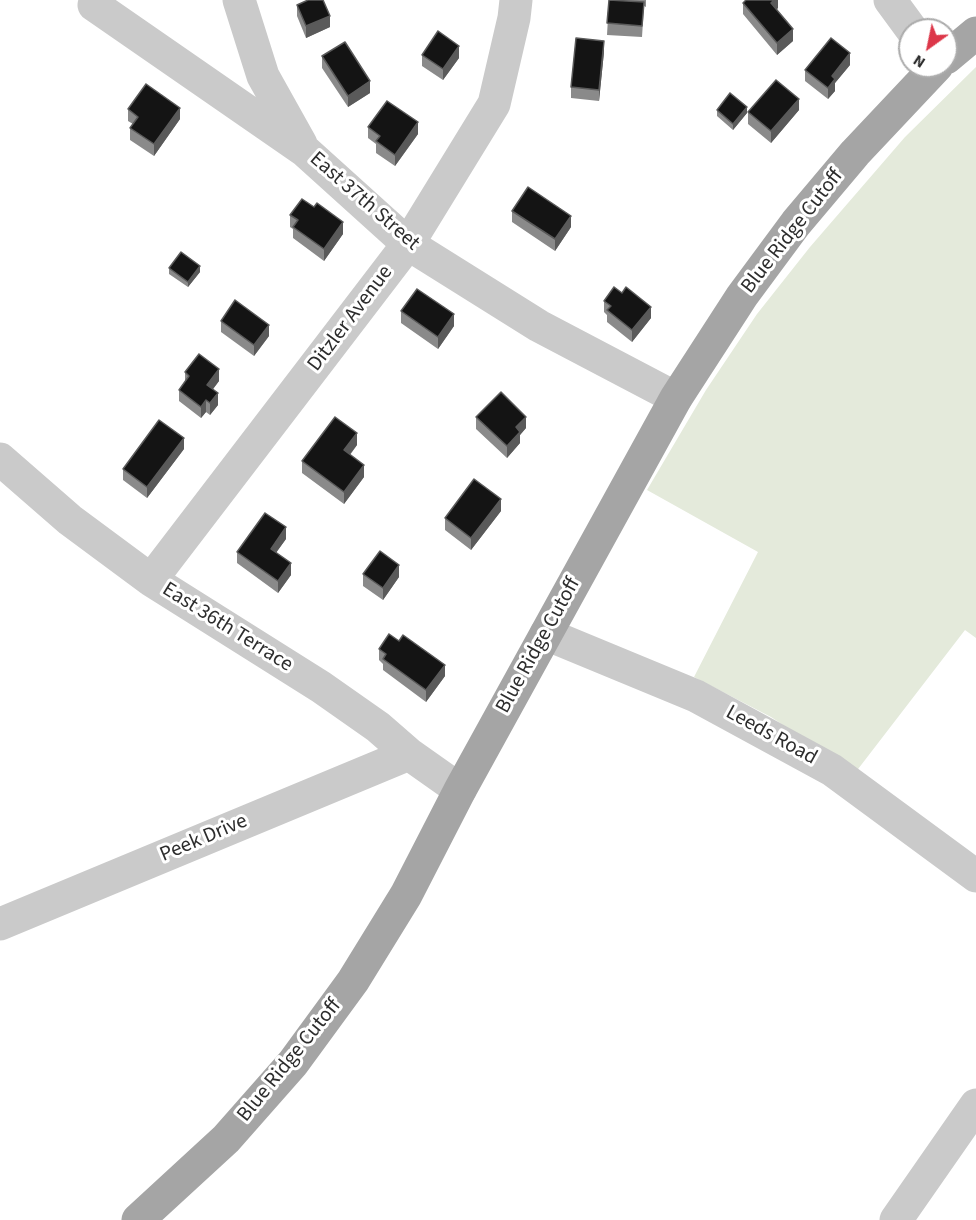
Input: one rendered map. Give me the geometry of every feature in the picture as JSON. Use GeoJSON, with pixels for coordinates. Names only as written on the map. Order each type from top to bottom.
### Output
{"type":"FeatureCollection","features":[{"type":"Feature","properties":{"kind":"main road"},"geometry":{"type":"LineString","coordinates":[[958,48],[976,33]]}},
{"type":"Feature","properties":{"kind":"main road","name":"Blue Ridge Cutoff"},"geometry":{"type":"LineString","coordinates":[[138,1220],[226,1139],[300,1054],[353,981],[406,895],[460,790],[676,398],[742,296],[796,224],[855,153],[926,78]]}},
{"type":"Feature","properties":{"kind":"street"},"geometry":{"type":"LineString","coordinates":[[239,0],[262,76],[305,151]]}},
{"type":"Feature","properties":{"kind":"street","name":"Ditzler Avenue"},"geometry":{"type":"LineString","coordinates":[[151,580],[408,244],[494,104],[516,0]]}},
{"type":"Feature","properties":{"kind":"street"},"geometry":{"type":"LineString","coordinates":[[890,0],[903,18]]}},
{"type":"Feature","properties":{"kind":"street","name":"East 37th Street"},"geometry":{"type":"LineString","coordinates":[[94,5],[305,151],[408,244],[538,326],[676,398]]}},
{"type":"Feature","properties":{"kind":"street","name":"East 36th Terrace"},"geometry":{"type":"LineString","coordinates":[[0,459],[70,520],[151,580],[321,687],[378,726],[409,754],[460,790]]}},
{"type":"Feature","properties":{"kind":"street","name":"Leeds Road"},"geometry":{"type":"LineString","coordinates":[[546,634],[696,696],[832,770],[976,876]]}},
{"type":"Feature","properties":{"kind":"street","name":"Peek Drive"},"geometry":{"type":"LineString","coordinates":[[0,924],[409,754]]}},
{"type":"Feature","properties":{"kind":"street"},"geometry":{"type":"LineString","coordinates":[[896,1220],[976,1105]]}},
{"type":"Feature","properties":{"kind":"green space"},"geometry":{"type":"Polygon","coordinates":[[[976,67],[976,638],[965,630],[855,773],[771,717],[694,677],[758,552],[647,490],[706,390],[757,314],[810,247],[905,137],[976,67]]]}},
{"type":"Feature","properties":{"kind":"building"},"geometry":{"type":"Polygon","coordinates":[[[308,0],[323,0],[330,16],[306,26],[297,5],[308,0]]]}},
{"type":"Feature","properties":{"kind":"building"},"geometry":{"type":"Polygon","coordinates":[[[609,0],[644,2],[642,26],[607,23],[609,0]]]}},
{"type":"Feature","properties":{"kind":"building"},"geometry":{"type":"Polygon","coordinates":[[[746,0],[774,0],[771,3],[793,29],[777,43],[743,3],[746,0]]]}},
{"type":"Feature","properties":{"kind":"building"},"geometry":{"type":"Polygon","coordinates":[[[438,31],[459,46],[443,69],[422,55],[438,31]]]}},
{"type":"Feature","properties":{"kind":"building"},"geometry":{"type":"Polygon","coordinates":[[[576,38],[604,41],[599,90],[571,87],[576,38]]]}},
{"type":"Feature","properties":{"kind":"building"},"geometry":{"type":"Polygon","coordinates":[[[831,38],[850,53],[832,76],[835,79],[828,88],[805,70],[831,38]]]}},
{"type":"Feature","properties":{"kind":"building"},"geometry":{"type":"Polygon","coordinates":[[[345,42],[370,81],[348,96],[322,56],[345,42]]]}},
{"type":"Feature","properties":{"kind":"building"},"geometry":{"type":"Polygon","coordinates":[[[776,80],[799,99],[771,131],[748,112],[776,80]]]}},
{"type":"Feature","properties":{"kind":"building"},"geometry":{"type":"Polygon","coordinates":[[[146,84],[180,108],[154,144],[130,128],[138,117],[128,109],[146,84]]]}},
{"type":"Feature","properties":{"kind":"building"},"geometry":{"type":"Polygon","coordinates":[[[730,93],[747,107],[733,124],[717,110],[730,93]]]}},
{"type":"Feature","properties":{"kind":"building"},"geometry":{"type":"Polygon","coordinates":[[[387,101],[418,122],[395,155],[376,141],[380,136],[368,127],[387,101]]]}},
{"type":"Feature","properties":{"kind":"building"},"geometry":{"type":"Polygon","coordinates":[[[528,187],[571,216],[555,239],[512,211],[528,187]]]}},
{"type":"Feature","properties":{"kind":"building"},"geometry":{"type":"Polygon","coordinates":[[[302,199],[314,207],[317,203],[343,222],[324,249],[293,227],[298,220],[290,215],[302,199]]]}},
{"type":"Feature","properties":{"kind":"building"},"geometry":{"type":"Polygon","coordinates":[[[181,252],[200,266],[188,282],[169,268],[181,252]]]}},
{"type":"Feature","properties":{"kind":"building"},"geometry":{"type":"Polygon","coordinates":[[[614,287],[622,293],[626,287],[651,307],[632,330],[607,310],[611,306],[604,301],[614,287]]]}},
{"type":"Feature","properties":{"kind":"building"},"geometry":{"type":"Polygon","coordinates":[[[417,289],[454,314],[438,337],[401,311],[417,289]]]}},
{"type":"Feature","properties":{"kind":"building"},"geometry":{"type":"Polygon","coordinates":[[[235,300],[269,325],[254,345],[221,321],[235,300]]]}},
{"type":"Feature","properties":{"kind":"building"},"geometry":{"type":"Polygon","coordinates":[[[199,354],[219,369],[207,385],[218,393],[210,403],[206,400],[201,407],[179,390],[189,376],[185,372],[199,354]]]}},
{"type":"Feature","properties":{"kind":"building"},"geometry":{"type":"Polygon","coordinates":[[[501,392],[526,417],[516,427],[520,432],[507,446],[476,417],[501,392]]]}},
{"type":"Feature","properties":{"kind":"building"},"geometry":{"type":"Polygon","coordinates":[[[335,417],[357,433],[344,450],[364,465],[344,492],[302,461],[335,417]]]}},
{"type":"Feature","properties":{"kind":"building"},"geometry":{"type":"Polygon","coordinates":[[[159,420],[184,438],[147,487],[123,469],[159,420]]]}},
{"type":"Feature","properties":{"kind":"building"},"geometry":{"type":"Polygon","coordinates":[[[474,479],[501,499],[471,538],[445,518],[474,479]]]}},
{"type":"Feature","properties":{"kind":"building"},"geometry":{"type":"Polygon","coordinates":[[[265,513],[286,527],[271,549],[291,563],[278,581],[237,552],[265,513]]]}},
{"type":"Feature","properties":{"kind":"building"},"geometry":{"type":"Polygon","coordinates":[[[380,551],[399,565],[383,588],[363,574],[380,551]]]}},
{"type":"Feature","properties":{"kind":"building"},"geometry":{"type":"Polygon","coordinates":[[[389,634],[399,641],[403,635],[445,665],[426,690],[383,659],[386,654],[379,649],[389,634]]]}}]}
